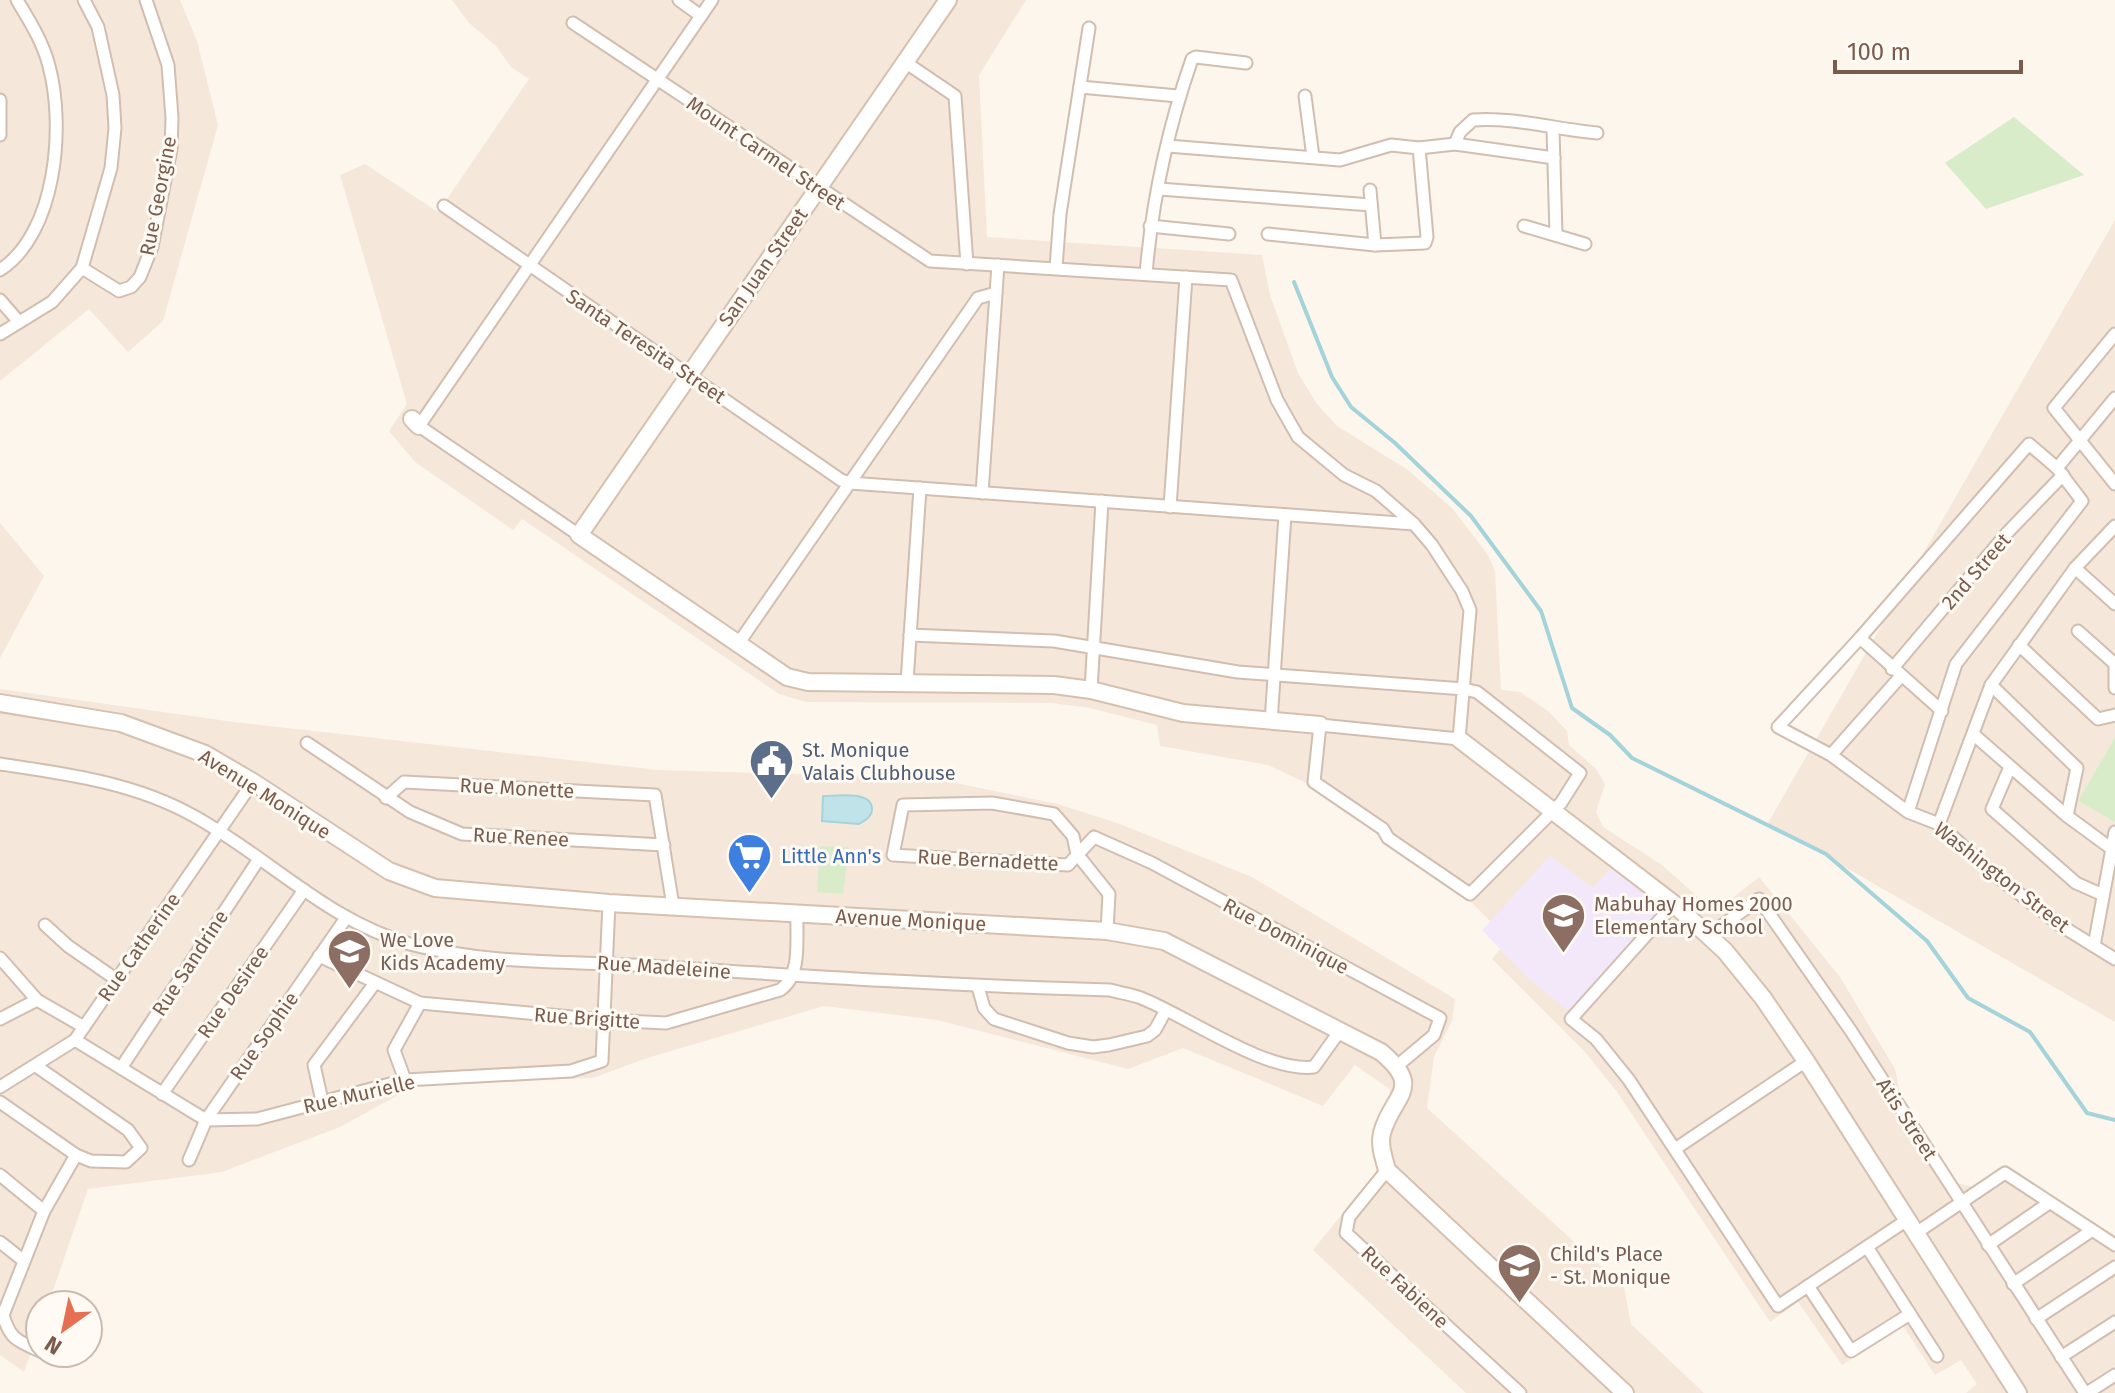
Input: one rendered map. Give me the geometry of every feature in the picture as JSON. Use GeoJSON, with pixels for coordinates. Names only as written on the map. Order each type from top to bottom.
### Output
{"type":"FeatureCollection","features":[{"type":"Feature","properties":{"kind":"street"},"geometry":{"type":"LineString","coordinates":[[0,270],[25,247],[43,211],[56,151],[56,106],[49,64],[17,0]]}},
{"type":"Feature","properties":{"kind":"street"},"geometry":{"type":"LineString","coordinates":[[0,334],[52,302],[82,268],[111,168],[115,128],[107,60],[98,27],[84,0]]}},
{"type":"Feature","properties":{"kind":"street","name":"Rue Georgine"},"geometry":{"type":"LineString","coordinates":[[82,268],[119,291],[131,287],[140,277],[152,247],[171,149],[172,118],[168,65],[146,0]]}},
{"type":"Feature","properties":{"kind":"street"},"geometry":{"type":"LineString","coordinates":[[679,0],[701,16]]}},
{"type":"Feature","properties":{"kind":"street"},"geometry":{"type":"LineString","coordinates":[[712,0],[529,266],[416,423],[787,677],[808,682],[1054,685],[1091,690],[1183,713],[1459,739],[1674,904],[1709,935],[1763,998],[2018,1393]]}},
{"type":"Feature","properties":{"kind":"street","name":"San Juan Street"},"geometry":{"type":"LineString","coordinates":[[579,535],[948,0]]}},
{"type":"Feature","properties":{"kind":"street","name":"Mount Carmel Street"},"geometry":{"type":"LineString","coordinates":[[573,23],[930,261],[1231,280],[1277,400],[1298,437],[1344,475],[1376,491],[1414,524]]}},
{"type":"Feature","properties":{"kind":"street"},"geometry":{"type":"LineString","coordinates":[[1056,268],[1060,214],[1089,28]]}},
{"type":"Feature","properties":{"kind":"street"},"geometry":{"type":"LineString","coordinates":[[1146,274],[1150,226],[1178,96],[1192,59],[1246,63]]}},
{"type":"Feature","properties":{"kind":"street"},"geometry":{"type":"LineString","coordinates":[[905,62],[955,96],[967,264]]}},
{"type":"Feature","properties":{"kind":"street"},"geometry":{"type":"LineString","coordinates":[[1080,87],[1178,96]]}},
{"type":"Feature","properties":{"kind":"street"},"geometry":{"type":"LineString","coordinates":[[1305,96],[1313,157]]}},
{"type":"Feature","properties":{"kind":"street"},"geometry":{"type":"LineString","coordinates":[[0,100],[0,135]]}},
{"type":"Feature","properties":{"kind":"street"},"geometry":{"type":"LineString","coordinates":[[1455,144],[1460,132],[1473,120],[1511,120],[1553,129],[1597,133]]}},
{"type":"Feature","properties":{"kind":"street"},"geometry":{"type":"LineString","coordinates":[[1553,129],[1556,235]]}},
{"type":"Feature","properties":{"kind":"street"},"geometry":{"type":"LineString","coordinates":[[1168,146],[1340,160],[1391,145],[1419,148],[1455,144],[1554,158]]}},
{"type":"Feature","properties":{"kind":"street"},"geometry":{"type":"LineString","coordinates":[[1268,234],[1375,245],[1420,246],[1427,237],[1419,148]]}},
{"type":"Feature","properties":{"kind":"street"},"geometry":{"type":"LineString","coordinates":[[1159,189],[1371,205]]}},
{"type":"Feature","properties":{"kind":"street"},"geometry":{"type":"LineString","coordinates":[[1370,190],[1375,245]]}},
{"type":"Feature","properties":{"kind":"street","name":"Santa Teresita Street"},"geometry":{"type":"LineString","coordinates":[[444,206],[688,376],[841,480],[850,483]]}},
{"type":"Feature","properties":{"kind":"street"},"geometry":{"type":"LineString","coordinates":[[1150,226],[1229,234]]}},
{"type":"Feature","properties":{"kind":"street"},"geometry":{"type":"LineString","coordinates":[[1524,226],[1585,244]]}},
{"type":"Feature","properties":{"kind":"street"},"geometry":{"type":"LineString","coordinates":[[982,493],[998,265]]}},
{"type":"Feature","properties":{"kind":"street"},"geometry":{"type":"LineString","coordinates":[[1170,507],[1186,277]]}},
{"type":"Feature","properties":{"kind":"street"},"geometry":{"type":"LineString","coordinates":[[738,644],[978,298],[996,293]]}},
{"type":"Feature","properties":{"kind":"street"},"geometry":{"type":"LineString","coordinates":[[0,300],[19,322]]}},
{"type":"Feature","properties":{"kind":"street"},"geometry":{"type":"LineString","coordinates":[[2115,334],[2054,408],[2115,484]]}},
{"type":"Feature","properties":{"kind":"street","name":"2nd Street"},"geometry":{"type":"LineString","coordinates":[[1831,755],[2060,471],[2115,398]]}},
{"type":"Feature","properties":{"kind":"street"},"geometry":{"type":"LineString","coordinates":[[1908,812],[1942,711],[1956,664],[2082,501],[2060,471],[2029,444],[1860,638],[1942,711]]}},
{"type":"Feature","properties":{"kind":"street"},"geometry":{"type":"LineString","coordinates":[[2106,473],[2115,461]]}},
{"type":"Feature","properties":{"kind":"street"},"geometry":{"type":"LineString","coordinates":[[850,483],[1414,524],[1454,579],[1470,610],[1459,739]]}},
{"type":"Feature","properties":{"kind":"street"},"geometry":{"type":"LineString","coordinates":[[907,682],[920,488]]}},
{"type":"Feature","properties":{"kind":"street"},"geometry":{"type":"LineString","coordinates":[[1091,690],[1102,501]]}},
{"type":"Feature","properties":{"kind":"street"},"geometry":{"type":"LineString","coordinates":[[1271,722],[1285,515]]}},
{"type":"Feature","properties":{"kind":"street"},"geometry":{"type":"LineString","coordinates":[[1939,824],[1991,685],[2075,568],[2115,526]]}},
{"type":"Feature","properties":{"kind":"street"},"geometry":{"type":"LineString","coordinates":[[2075,568],[2115,604]]}},
{"type":"Feature","properties":{"kind":"street"},"geometry":{"type":"LineString","coordinates":[[2078,631],[2115,666],[2115,688]]}},
{"type":"Feature","properties":{"kind":"street"},"geometry":{"type":"LineString","coordinates":[[910,635],[1020,638],[1093,647],[1203,667],[1464,689],[1477,692],[1580,773],[1552,811],[1470,894],[1314,782],[1320,725]]}},
{"type":"Feature","properties":{"kind":"street","name":"Washington Street"},"geometry":{"type":"LineString","coordinates":[[1860,638],[1778,727],[1831,755],[1908,812],[1939,824],[1990,871],[2060,925],[2115,959]]}},
{"type":"Feature","properties":{"kind":"street"},"geometry":{"type":"LineString","coordinates":[[2019,645],[2098,719],[2115,715]]}},
{"type":"Feature","properties":{"kind":"street"},"geometry":{"type":"LineString","coordinates":[[1991,685],[2077,768],[2067,816]]}},
{"type":"Feature","properties":{"kind":"street","name":"Avenue Monique"},"geometry":{"type":"LineString","coordinates":[[0,703],[132,726],[205,754],[253,782],[373,862],[435,888],[609,903],[1107,931],[1164,941],[1381,1052],[1397,1066]]}},
{"type":"Feature","properties":{"kind":"street"},"geometry":{"type":"LineString","coordinates":[[1973,734],[2067,816],[2112,849]]}},
{"type":"Feature","properties":{"kind":"street","name":"Rue Renee"},"geometry":{"type":"LineString","coordinates":[[307,743],[386,798],[428,821],[462,834],[664,845]]}},
{"type":"Feature","properties":{"kind":"street","name":"Rue Madeleine"},"geometry":{"type":"LineString","coordinates":[[0,764],[69,774],[135,790],[193,815],[346,918],[408,943],[474,957],[978,987],[1110,990],[1138,997],[1247,1051],[1302,1069],[1314,1067],[1339,1032]]}},
{"type":"Feature","properties":{"kind":"street"},"geometry":{"type":"LineString","coordinates":[[2010,767],[1992,809],[2076,883],[2103,895]]}},
{"type":"Feature","properties":{"kind":"street","name":"Rue Catherine"},"geometry":{"type":"LineString","coordinates":[[0,1087],[75,1040],[253,782]]}},
{"type":"Feature","properties":{"kind":"street","name":"Rue Monette"},"geometry":{"type":"LineString","coordinates":[[386,798],[404,782],[655,795],[664,845]]}},
{"type":"Feature","properties":{"kind":"street","name":"Rue Bernadette"},"geometry":{"type":"LineString","coordinates":[[992,803],[1054,814],[1073,836],[1077,854],[1068,865],[893,855],[903,805],[992,803]]}},
{"type":"Feature","properties":{"kind":"street"},"geometry":{"type":"LineString","coordinates":[[2094,946],[2115,832]]}},
{"type":"Feature","properties":{"kind":"street","name":"Rue Dominique"},"geometry":{"type":"LineString","coordinates":[[1077,854],[1094,837],[1123,850],[1440,1018],[1434,1035],[1397,1066]]}},
{"type":"Feature","properties":{"kind":"street"},"geometry":{"type":"LineString","coordinates":[[664,845],[673,906]]}},
{"type":"Feature","properties":{"kind":"street"},"geometry":{"type":"LineString","coordinates":[[1077,854],[1109,894],[1107,931]]}},
{"type":"Feature","properties":{"kind":"street","name":"Rue Sandrine"},"geometry":{"type":"LineString","coordinates":[[121,1068],[259,859]]}},
{"type":"Feature","properties":{"kind":"street","name":"Rue Desiree"},"geometry":{"type":"LineString","coordinates":[[162,1094],[304,890]]}},
{"type":"Feature","properties":{"kind":"street","name":"Atis Street"},"geometry":{"type":"LineString","coordinates":[[1709,935],[1759,899],[1851,1031],[2086,1393]]}},
{"type":"Feature","properties":{"kind":"street","name":"Rue Murielle"},"geometry":{"type":"LineString","coordinates":[[206,1120],[257,1119],[405,1080],[571,1071],[602,1061],[609,903]]}},
{"type":"Feature","properties":{"kind":"street"},"geometry":{"type":"LineString","coordinates":[[1674,904],[1571,1019],[1601,1044],[1629,1080],[1778,1306],[1867,1247],[1961,1203],[2005,1173],[2115,1245]]}},
{"type":"Feature","properties":{"kind":"street"},"geometry":{"type":"LineString","coordinates":[[793,976],[797,915]]}},
{"type":"Feature","properties":{"kind":"street","name":"Rue Sophie"},"geometry":{"type":"LineString","coordinates":[[189,1160],[206,1120],[346,918]]}},
{"type":"Feature","properties":{"kind":"street"},"geometry":{"type":"LineString","coordinates":[[45,925],[68,946],[117,980]]}},
{"type":"Feature","properties":{"kind":"street","name":"Rue Brigitte"},"geometry":{"type":"LineString","coordinates":[[319,956],[420,1003],[666,1023],[780,990],[788,985],[793,976]]}},
{"type":"Feature","properties":{"kind":"street"},"geometry":{"type":"LineString","coordinates":[[0,958],[37,1000],[84,1027]]}},
{"type":"Feature","properties":{"kind":"street"},"geometry":{"type":"LineString","coordinates":[[322,1101],[314,1065],[375,983]]}},
{"type":"Feature","properties":{"kind":"street"},"geometry":{"type":"LineString","coordinates":[[978,987],[984,1008],[994,1019],[1068,1043],[1093,1047],[1147,1036],[1155,1030],[1166,1010]]}},
{"type":"Feature","properties":{"kind":"street"},"geometry":{"type":"LineString","coordinates":[[0,1019],[37,1000]]}},
{"type":"Feature","properties":{"kind":"street"},"geometry":{"type":"LineString","coordinates":[[405,1080],[394,1050],[420,1003]]}},
{"type":"Feature","properties":{"kind":"street"},"geometry":{"type":"LineString","coordinates":[[75,1040],[206,1120]]}},
{"type":"Feature","properties":{"kind":"street"},"geometry":{"type":"LineString","coordinates":[[1675,1149],[1806,1061]]}},
{"type":"Feature","properties":{"kind":"street"},"geometry":{"type":"LineString","coordinates":[[0,1102],[76,1155],[91,1161],[126,1162],[141,1148],[128,1130],[36,1066]]}},
{"type":"Feature","properties":{"kind":"street"},"geometry":{"type":"LineString","coordinates":[[1397,1066],[1403,1086],[1400,1099],[1382,1132],[1381,1149],[1387,1170],[1625,1393]]}},
{"type":"Feature","properties":{"kind":"street"},"geometry":{"type":"LineString","coordinates":[[24,1344],[8,1333],[1,1314],[44,1211],[76,1155]]}},
{"type":"Feature","properties":{"kind":"street","name":"Rue Fabiene"},"geometry":{"type":"LineString","coordinates":[[1387,1170],[1349,1217],[1346,1233],[1520,1393]]}},
{"type":"Feature","properties":{"kind":"street"},"geometry":{"type":"LineString","coordinates":[[0,1175],[44,1211]]}},
{"type":"Feature","properties":{"kind":"street"},"geometry":{"type":"LineString","coordinates":[[1988,1245],[2049,1203]]}},
{"type":"Feature","properties":{"kind":"street"},"geometry":{"type":"LineString","coordinates":[[2013,1284],[2091,1231]]}},
{"type":"Feature","properties":{"kind":"street"},"geometry":{"type":"LineString","coordinates":[[0,1242],[24,1261]]}},
{"type":"Feature","properties":{"kind":"street"},"geometry":{"type":"LineString","coordinates":[[1867,1247],[1937,1356]]}},
{"type":"Feature","properties":{"kind":"street"},"geometry":{"type":"LineString","coordinates":[[2036,1319],[2115,1267]]}},
{"type":"Feature","properties":{"kind":"street"},"geometry":{"type":"LineString","coordinates":[[1808,1286],[1851,1351],[1910,1314]]}},
{"type":"Feature","properties":{"kind":"street"},"geometry":{"type":"LineString","coordinates":[[2061,1357],[2115,1322]]}},
{"type":"Feature","properties":{"kind":"street"},"geometry":{"type":"LineString","coordinates":[[2086,1393],[2115,1375]]}},
{"type":"Feature","properties":{"kind":"shaded area"},"geometry":{"type":"Polygon","coordinates":[[[0,0],[180,0],[197,41],[218,125],[163,321],[128,352],[89,309],[0,381],[0,0]]]}},
{"type":"Feature","properties":{"kind":"shaded area"},"geometry":{"type":"Polygon","coordinates":[[[452,0],[1026,0],[979,75],[987,237],[1262,255],[1270,295],[1298,373],[1317,404],[1337,426],[1408,470],[1452,508],[1488,555],[1495,571],[1501,690],[1520,692],[1548,711],[1567,731],[1569,745],[1596,769],[1605,784],[1596,812],[1603,827],[1662,865],[1715,912],[1759,877],[1840,977],[1895,1069],[1901,1098],[1956,1183],[1974,1187],[2007,1165],[2115,1236],[2115,1393],[1966,1393],[1977,1384],[1961,1360],[1935,1375],[1903,1326],[1842,1365],[1798,1302],[1770,1322],[1617,1092],[1585,1052],[1492,959],[1508,939],[1469,900],[1387,843],[1380,832],[1308,784],[1268,765],[1160,746],[1157,725],[1090,708],[1051,703],[806,702],[779,694],[522,519],[513,530],[415,462],[389,431],[407,404],[340,175],[365,164],[438,212],[529,79],[511,67],[496,46],[468,22],[452,0]]]}},
{"type":"Feature","properties":{"kind":"shaded area"},"geometry":{"type":"Polygon","coordinates":[[[2115,220],[2115,737],[2078,801],[2115,822],[2115,1022],[1768,823],[2115,220]]]}},
{"type":"Feature","properties":{"kind":"shaded area"},"geometry":{"type":"Polygon","coordinates":[[[0,523],[44,576],[0,658],[0,523]]]}},
{"type":"Feature","properties":{"kind":"shaded area"},"geometry":{"type":"Polygon","coordinates":[[[0,689],[234,722],[658,770],[931,778],[1058,804],[1120,824],[1252,877],[1455,999],[1452,1021],[1434,1057],[1427,1108],[1624,1287],[1631,1324],[1704,1393],[1466,1393],[1313,1250],[1379,1168],[1372,1130],[1391,1090],[1355,1065],[1323,1106],[1183,1048],[1128,1069],[937,1020],[824,1006],[647,1058],[593,1078],[420,1083],[340,1127],[222,1172],[88,1189],[54,1289],[24,1289],[24,1372],[0,1355],[0,689]]]}},
{"type":"Feature","properties":{"kind":"shaded area","name":"Mabuhay Homes 2000 Elementary School"},"geometry":{"type":"Polygon","coordinates":[[[1550,856],[1593,888],[1613,866],[1664,907],[1569,1012],[1527,977],[1482,930],[1550,856]]]}},
{"type":"Feature","properties":{"kind":"green space"},"geometry":{"type":"Polygon","coordinates":[[[2014,117],[2084,175],[1986,209],[1945,163],[2014,117]]]}},
{"type":"Feature","properties":{"kind":"green space"},"geometry":{"type":"Polygon","coordinates":[[[2115,737],[2115,822],[2078,801],[2115,737]]]}},
{"type":"Feature","properties":{"kind":"green space"},"geometry":{"type":"Polygon","coordinates":[[[820,846],[849,847],[843,894],[817,892],[820,846]]]}},
{"type":"Feature","properties":{"kind":"water"},"geometry":{"type":"Polygon","coordinates":[[[823,796],[860,797],[870,803],[872,812],[859,824],[822,821],[823,796]]]}},
{"type":"Feature","properties":{"kind":"waterway"},"geometry":{"type":"LineString","coordinates":[[1294,282],[1332,377],[1351,407],[1395,443],[1471,516],[1541,611],[1572,708],[1610,735],[1632,758],[1826,854],[1927,941],[1968,998],[2030,1032],[2087,1113],[2115,1120]]}},
{"type":"Feature","properties":{"kind":"place","name":"St. Monique Valais Clubhouse"},"geometry":{"type":"Point","coordinates":[771,801]}},
{"type":"Feature","properties":{"kind":"place","name":"Little Ann's"},"geometry":{"type":"Point","coordinates":[750,895]}},
{"type":"Feature","properties":{"kind":"place","name":"Mabuhay Homes 2000 Elementary School"},"geometry":{"type":"Point","coordinates":[1563,954]}},
{"type":"Feature","properties":{"kind":"place","name":"We Love Kids Academy"},"geometry":{"type":"Point","coordinates":[349,990]}},
{"type":"Feature","properties":{"kind":"place","name":"Child's Place - St. Monique"},"geometry":{"type":"Point","coordinates":[1519,1304]}}]}
